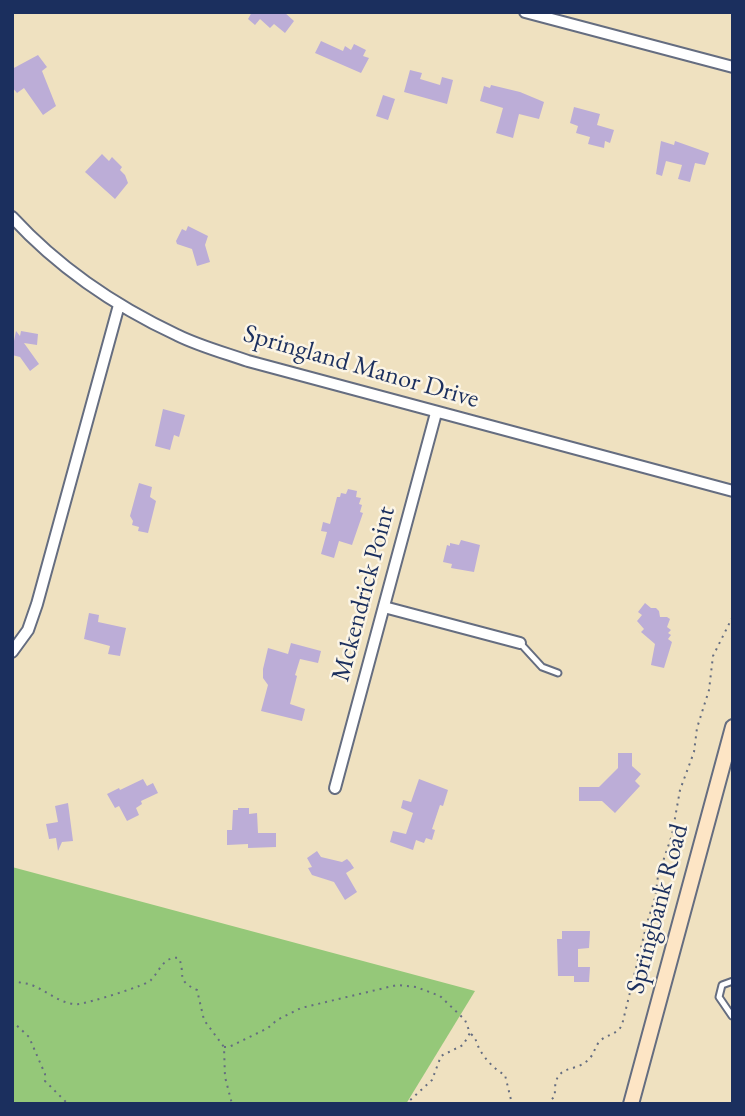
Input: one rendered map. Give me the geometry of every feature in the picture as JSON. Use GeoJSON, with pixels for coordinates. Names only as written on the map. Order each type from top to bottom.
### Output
{"type":"FeatureCollection","features":[{"type":"Feature","properties":{"kind":"street"},"geometry":{"type":"LineString","coordinates":[[525,12],[733,67]]}},
{"type":"Feature","properties":{"kind":"street","name":"Springland Manor Drive"},"geometry":{"type":"LineString","coordinates":[[12,217],[57,261],[119,305],[180,337],[248,361],[733,491]]}},
{"type":"Feature","properties":{"kind":"street"},"geometry":{"type":"LineString","coordinates":[[12,652],[28,630],[37,604],[119,305]]}},
{"type":"Feature","properties":{"kind":"street","name":"Mckendrick Point"},"geometry":{"type":"LineString","coordinates":[[335,788],[436,413]]}},
{"type":"Feature","properties":{"kind":"street"},"geometry":{"type":"LineString","coordinates":[[384,607],[520,643]]}},
{"type":"Feature","properties":{"kind":"street","name":"Springbank Road"},"geometry":{"type":"LineString","coordinates":[[631,1104],[733,727]]}},
{"type":"Feature","properties":{"kind":"lane"},"geometry":{"type":"LineString","coordinates":[[520,643],[542,667],[558,673]]}},
{"type":"Feature","properties":{"kind":"lane"},"geometry":{"type":"LineString","coordinates":[[733,981],[722,985],[719,997],[732,1016],[733,1026]]}},
{"type":"Feature","properties":{"kind":"path"},"geometry":{"type":"LineString","coordinates":[[547,1104],[555,1096],[557,1078],[565,1069],[588,1061],[601,1040],[619,1031],[622,1025],[647,923],[656,898],[658,876],[672,835],[680,790],[694,752],[709,690],[713,656],[733,616]]}},
{"type":"Feature","properties":{"kind":"path"},"geometry":{"type":"LineString","coordinates":[[12,981],[29,984],[76,1005],[128,988],[141,987],[151,981],[165,962],[179,958],[182,979],[185,984],[197,990],[204,1020],[224,1047],[225,1077],[232,1104]]}},
{"type":"Feature","properties":{"kind":"path"},"geometry":{"type":"LineString","coordinates":[[224,1047],[268,1028],[277,1020],[301,1008],[397,985],[416,987],[440,996],[465,1020],[480,1051],[505,1075],[512,1104]]}},
{"type":"Feature","properties":{"kind":"path"},"geometry":{"type":"LineString","coordinates":[[12,1021],[29,1037],[45,1074],[45,1081],[68,1104]]}},
{"type":"Feature","properties":{"kind":"path"},"geometry":{"type":"LineString","coordinates":[[406,1104],[432,1080],[441,1056],[463,1045],[470,1033]]}},
{"type":"Feature","properties":{"kind":"green space"},"geometry":{"type":"Polygon","coordinates":[[[12,867],[475,991],[406,1104],[12,1104],[12,867]]]}},
{"type":"Feature","properties":{"kind":"building"},"geometry":{"type":"Polygon","coordinates":[[[252,12],[284,12],[294,21],[285,33],[274,24],[270,28],[260,19],[255,25],[248,19],[252,12]]]}},
{"type":"Feature","properties":{"kind":"building"},"geometry":{"type":"Polygon","coordinates":[[[321,41],[343,51],[345,46],[351,50],[354,44],[366,50],[363,56],[369,58],[361,73],[315,53],[321,41]]]}},
{"type":"Feature","properties":{"kind":"building"},"geometry":{"type":"Polygon","coordinates":[[[38,55],[47,67],[42,71],[56,106],[43,115],[24,88],[17,93],[12,87],[12,69],[38,55]]]}},
{"type":"Feature","properties":{"kind":"building"},"geometry":{"type":"Polygon","coordinates":[[[410,70],[422,73],[420,79],[440,85],[442,77],[453,80],[447,104],[404,92],[410,70]]]}},
{"type":"Feature","properties":{"kind":"building"},"geometry":{"type":"Polygon","coordinates":[[[491,85],[520,92],[544,102],[539,119],[519,114],[513,138],[496,133],[503,108],[480,101],[484,86],[490,88],[491,85]]]}},
{"type":"Feature","properties":{"kind":"building"},"geometry":{"type":"Polygon","coordinates":[[[383,95],[395,99],[388,120],[376,116],[383,95]]]}},
{"type":"Feature","properties":{"kind":"building"},"geometry":{"type":"Polygon","coordinates":[[[574,107],[600,114],[597,125],[614,130],[610,143],[605,141],[604,148],[588,144],[590,137],[576,133],[578,126],[570,123],[574,107]]]}},
{"type":"Feature","properties":{"kind":"building"},"geometry":{"type":"Polygon","coordinates":[[[661,141],[674,145],[675,141],[709,153],[705,165],[695,163],[690,182],[678,179],[682,165],[666,161],[662,176],[656,174],[661,141]]]}},
{"type":"Feature","properties":{"kind":"building"},"geometry":{"type":"Polygon","coordinates":[[[102,154],[109,161],[112,157],[122,167],[120,170],[128,183],[115,199],[85,172],[102,154]]]}},
{"type":"Feature","properties":{"kind":"building"},"geometry":{"type":"Polygon","coordinates":[[[188,226],[208,236],[205,245],[210,262],[197,266],[192,249],[177,244],[182,229],[186,231],[188,226]]]}},
{"type":"Feature","properties":{"kind":"building"},"geometry":{"type":"Polygon","coordinates":[[[16,331],[20,336],[21,331],[38,334],[37,345],[24,343],[39,364],[30,371],[20,357],[12,355],[12,341],[16,331]]]}},
{"type":"Feature","properties":{"kind":"building"},"geometry":{"type":"Polygon","coordinates":[[[163,409],[185,415],[179,437],[174,435],[170,450],[155,446],[163,409]]]}},
{"type":"Feature","properties":{"kind":"building"},"geometry":{"type":"Polygon","coordinates":[[[139,483],[152,487],[150,497],[156,501],[148,533],[138,531],[139,527],[132,525],[130,516],[139,483]]]}},
{"type":"Feature","properties":{"kind":"building"},"geometry":{"type":"Polygon","coordinates":[[[348,489],[357,491],[356,497],[361,498],[359,504],[362,505],[360,512],[363,513],[352,545],[339,541],[334,558],[321,554],[327,532],[321,531],[323,522],[330,524],[337,497],[340,497],[341,493],[346,494],[348,489]]]}},
{"type":"Feature","properties":{"kind":"building"},"geometry":{"type":"Polygon","coordinates":[[[461,540],[480,545],[474,572],[451,568],[452,564],[443,562],[447,545],[459,545],[461,540]]]}},
{"type":"Feature","properties":{"kind":"building"},"geometry":{"type":"Polygon","coordinates":[[[645,603],[656,608],[660,617],[670,619],[667,627],[671,630],[668,633],[671,635],[668,639],[672,642],[664,668],[651,665],[655,644],[641,632],[644,629],[637,621],[642,615],[638,612],[645,603]]]}},
{"type":"Feature","properties":{"kind":"building"},"geometry":{"type":"Polygon","coordinates":[[[89,613],[99,615],[98,622],[126,628],[120,656],[108,654],[110,646],[84,639],[89,613]]]}},
{"type":"Feature","properties":{"kind":"building"},"geometry":{"type":"Polygon","coordinates":[[[291,643],[321,651],[318,663],[300,659],[295,675],[297,676],[290,704],[305,709],[302,721],[261,711],[268,685],[263,678],[263,669],[268,648],[288,654],[291,643]]]}},
{"type":"Feature","properties":{"kind":"building"},"geometry":{"type":"Polygon","coordinates":[[[618,753],[632,753],[632,766],[641,774],[635,781],[640,786],[615,813],[602,801],[579,801],[579,787],[599,787],[618,768],[618,753]]]}},
{"type":"Feature","properties":{"kind":"building"},"geometry":{"type":"Polygon","coordinates":[[[143,779],[147,786],[153,783],[158,793],[141,801],[142,804],[136,808],[139,815],[127,821],[119,806],[115,808],[107,794],[143,779]]]}},
{"type":"Feature","properties":{"kind":"building"},"geometry":{"type":"Polygon","coordinates":[[[419,779],[448,790],[432,829],[435,830],[432,840],[426,838],[424,843],[416,840],[413,850],[390,842],[393,831],[406,834],[413,813],[401,808],[403,800],[411,802],[419,779]]]}},
{"type":"Feature","properties":{"kind":"building"},"geometry":{"type":"Polygon","coordinates":[[[68,803],[73,841],[62,842],[58,851],[56,838],[49,839],[46,824],[58,822],[55,806],[68,803]]]}},
{"type":"Feature","properties":{"kind":"building"},"geometry":{"type":"Polygon","coordinates":[[[249,808],[249,814],[257,813],[258,833],[276,833],[276,847],[248,848],[248,844],[227,845],[227,830],[232,830],[233,810],[249,808]]]}},
{"type":"Feature","properties":{"kind":"building"},"geometry":{"type":"Polygon","coordinates":[[[317,851],[321,857],[342,862],[347,859],[350,862],[354,868],[346,873],[357,892],[345,900],[334,882],[312,875],[308,868],[312,867],[307,858],[317,851]]]}},
{"type":"Feature","properties":{"kind":"building"},"geometry":{"type":"Polygon","coordinates":[[[562,931],[590,931],[589,948],[578,949],[578,967],[590,967],[589,982],[574,982],[574,976],[558,976],[557,939],[562,939],[562,931]]]}}]}
